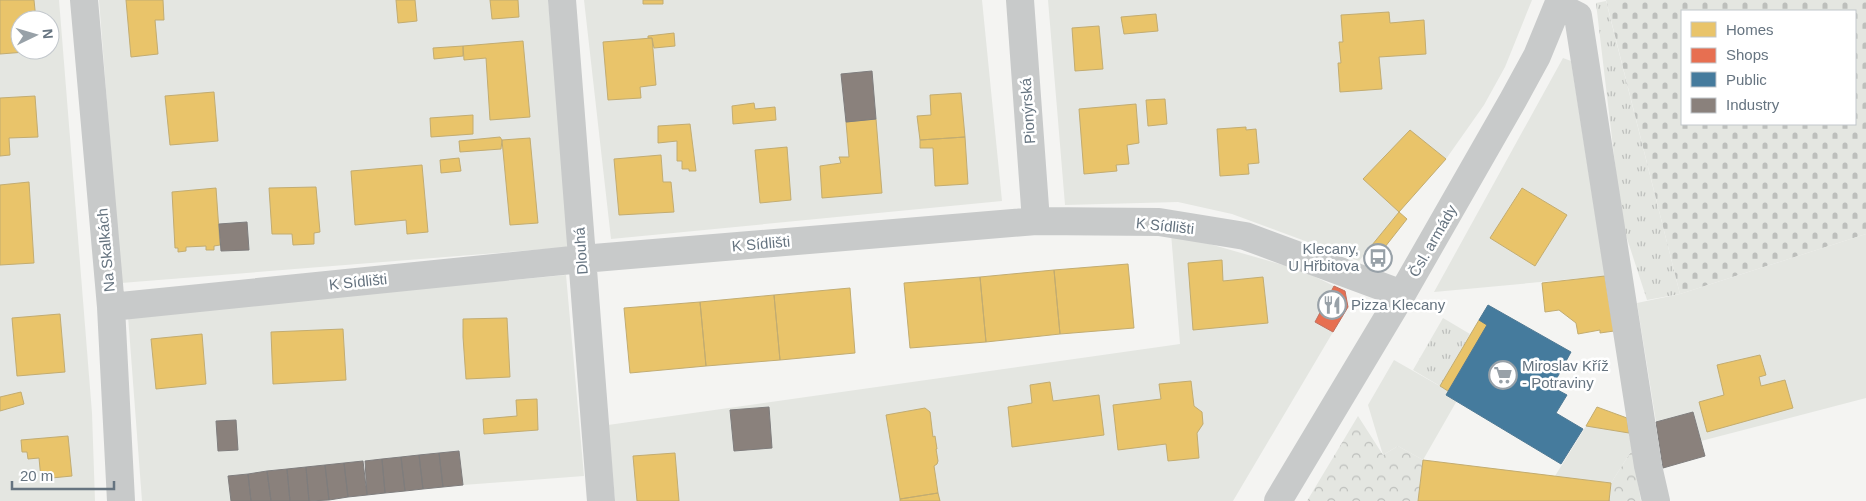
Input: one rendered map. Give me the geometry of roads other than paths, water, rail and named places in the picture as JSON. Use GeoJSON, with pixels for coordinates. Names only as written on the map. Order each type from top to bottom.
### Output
{"type":"FeatureCollection","features":[{"type":"Feature","properties":{"kind":"street","name":"Na Skalkách"},"geometry":{"type":"LineString","coordinates":[[84,0],[111,307],[121,501]]}},
{"type":"Feature","properties":{"kind":"street","name":"Dlouhá"},"geometry":{"type":"LineString","coordinates":[[562,0],[601,501]]}},
{"type":"Feature","properties":{"kind":"street","name":"Pionýrská"},"geometry":{"type":"LineString","coordinates":[[1020,0],[1036,221]]}},
{"type":"Feature","properties":{"kind":"street","name":"Čsl. armády"},"geometry":{"type":"LineString","coordinates":[[1278,501],[1402,294],[1513,100],[1537,56],[1559,3]]}},
{"type":"Feature","properties":{"kind":"street"},"geometry":{"type":"LineString","coordinates":[[1559,3],[1578,16],[1648,466],[1656,501]]}},
{"type":"Feature","properties":{"kind":"street","name":"K Sídlišti"},"geometry":{"type":"LineString","coordinates":[[111,307],[582,259],[1036,221],[1159,222],[1244,236],[1402,294]]}},
{"type":"Feature","properties":{"kind":"place","name":"Klecany, U Hřbitova"},"geometry":{"type":"Point","coordinates":[1378,258]}},
{"type":"Feature","properties":{"kind":"place","name":"Pizza Klecany"},"geometry":{"type":"Point","coordinates":[1332,305]}},
{"type":"Feature","properties":{"kind":"place","name":"Miroslav Kříž - Potraviny"},"geometry":{"type":"Point","coordinates":[1503,375]}}]}
